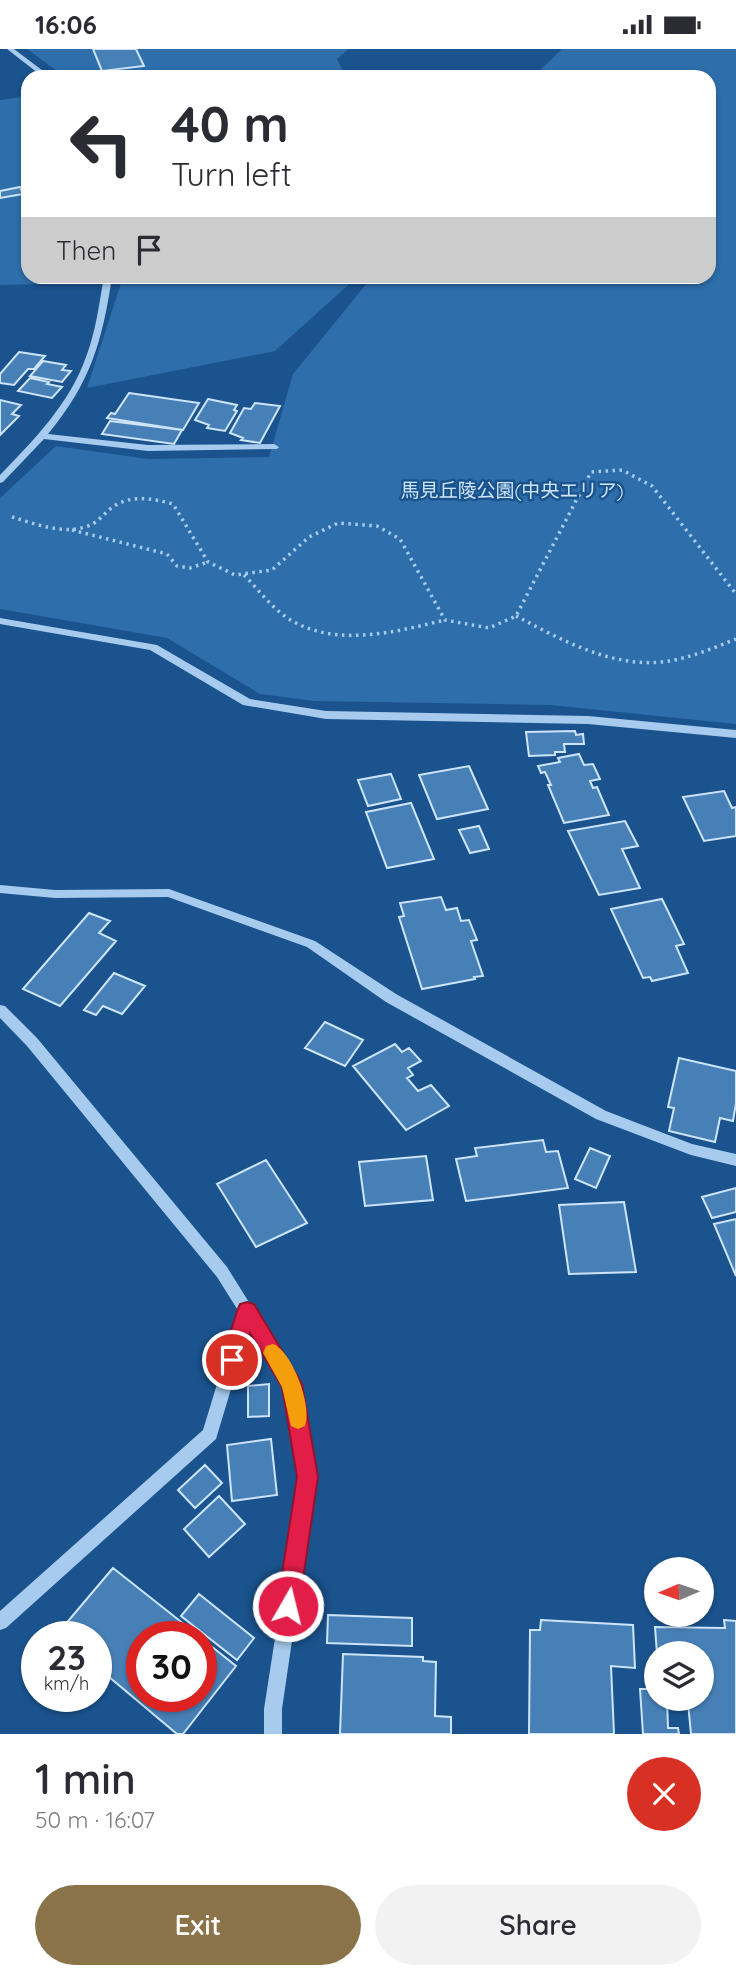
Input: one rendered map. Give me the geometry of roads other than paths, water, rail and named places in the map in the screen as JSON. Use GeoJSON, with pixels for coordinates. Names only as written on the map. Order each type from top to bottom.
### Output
{"type":"FeatureCollection","features":[{"type":"Feature","properties":{"kind":"street"},"geometry":{"type":"LineString","coordinates":[[10,49],[38,70]]}},
{"type":"Feature","properties":{"kind":"street"},"geometry":{"type":"LineString","coordinates":[[0,480],[44,436],[86,370],[101,317],[107,284]]}},
{"type":"Feature","properties":{"kind":"street"},"geometry":{"type":"LineString","coordinates":[[44,436],[148,448],[274,447]]}},
{"type":"Feature","properties":{"kind":"street"},"geometry":{"type":"LineString","coordinates":[[0,621],[153,647],[247,702],[291,710],[326,715],[588,720],[736,734]]}},
{"type":"Feature","properties":{"kind":"street"},"geometry":{"type":"LineString","coordinates":[[0,889],[55,894],[169,893],[311,944],[391,998],[601,1115],[691,1149],[736,1160]]}},
{"type":"Feature","properties":{"kind":"street"},"geometry":{"type":"LineString","coordinates":[[0,1010],[32,1042],[222,1272],[292,1384],[308,1477],[273,1709],[273,1734]]}},
{"type":"Feature","properties":{"kind":"street"},"geometry":{"type":"LineString","coordinates":[[0,1622],[210,1434],[247,1311]]}},
{"type":"Feature","properties":{"kind":"park label","name":"馬見丘陵公園(中央エリア)"},"geometry":{"type":"Point","coordinates":[512,490]}}]}
